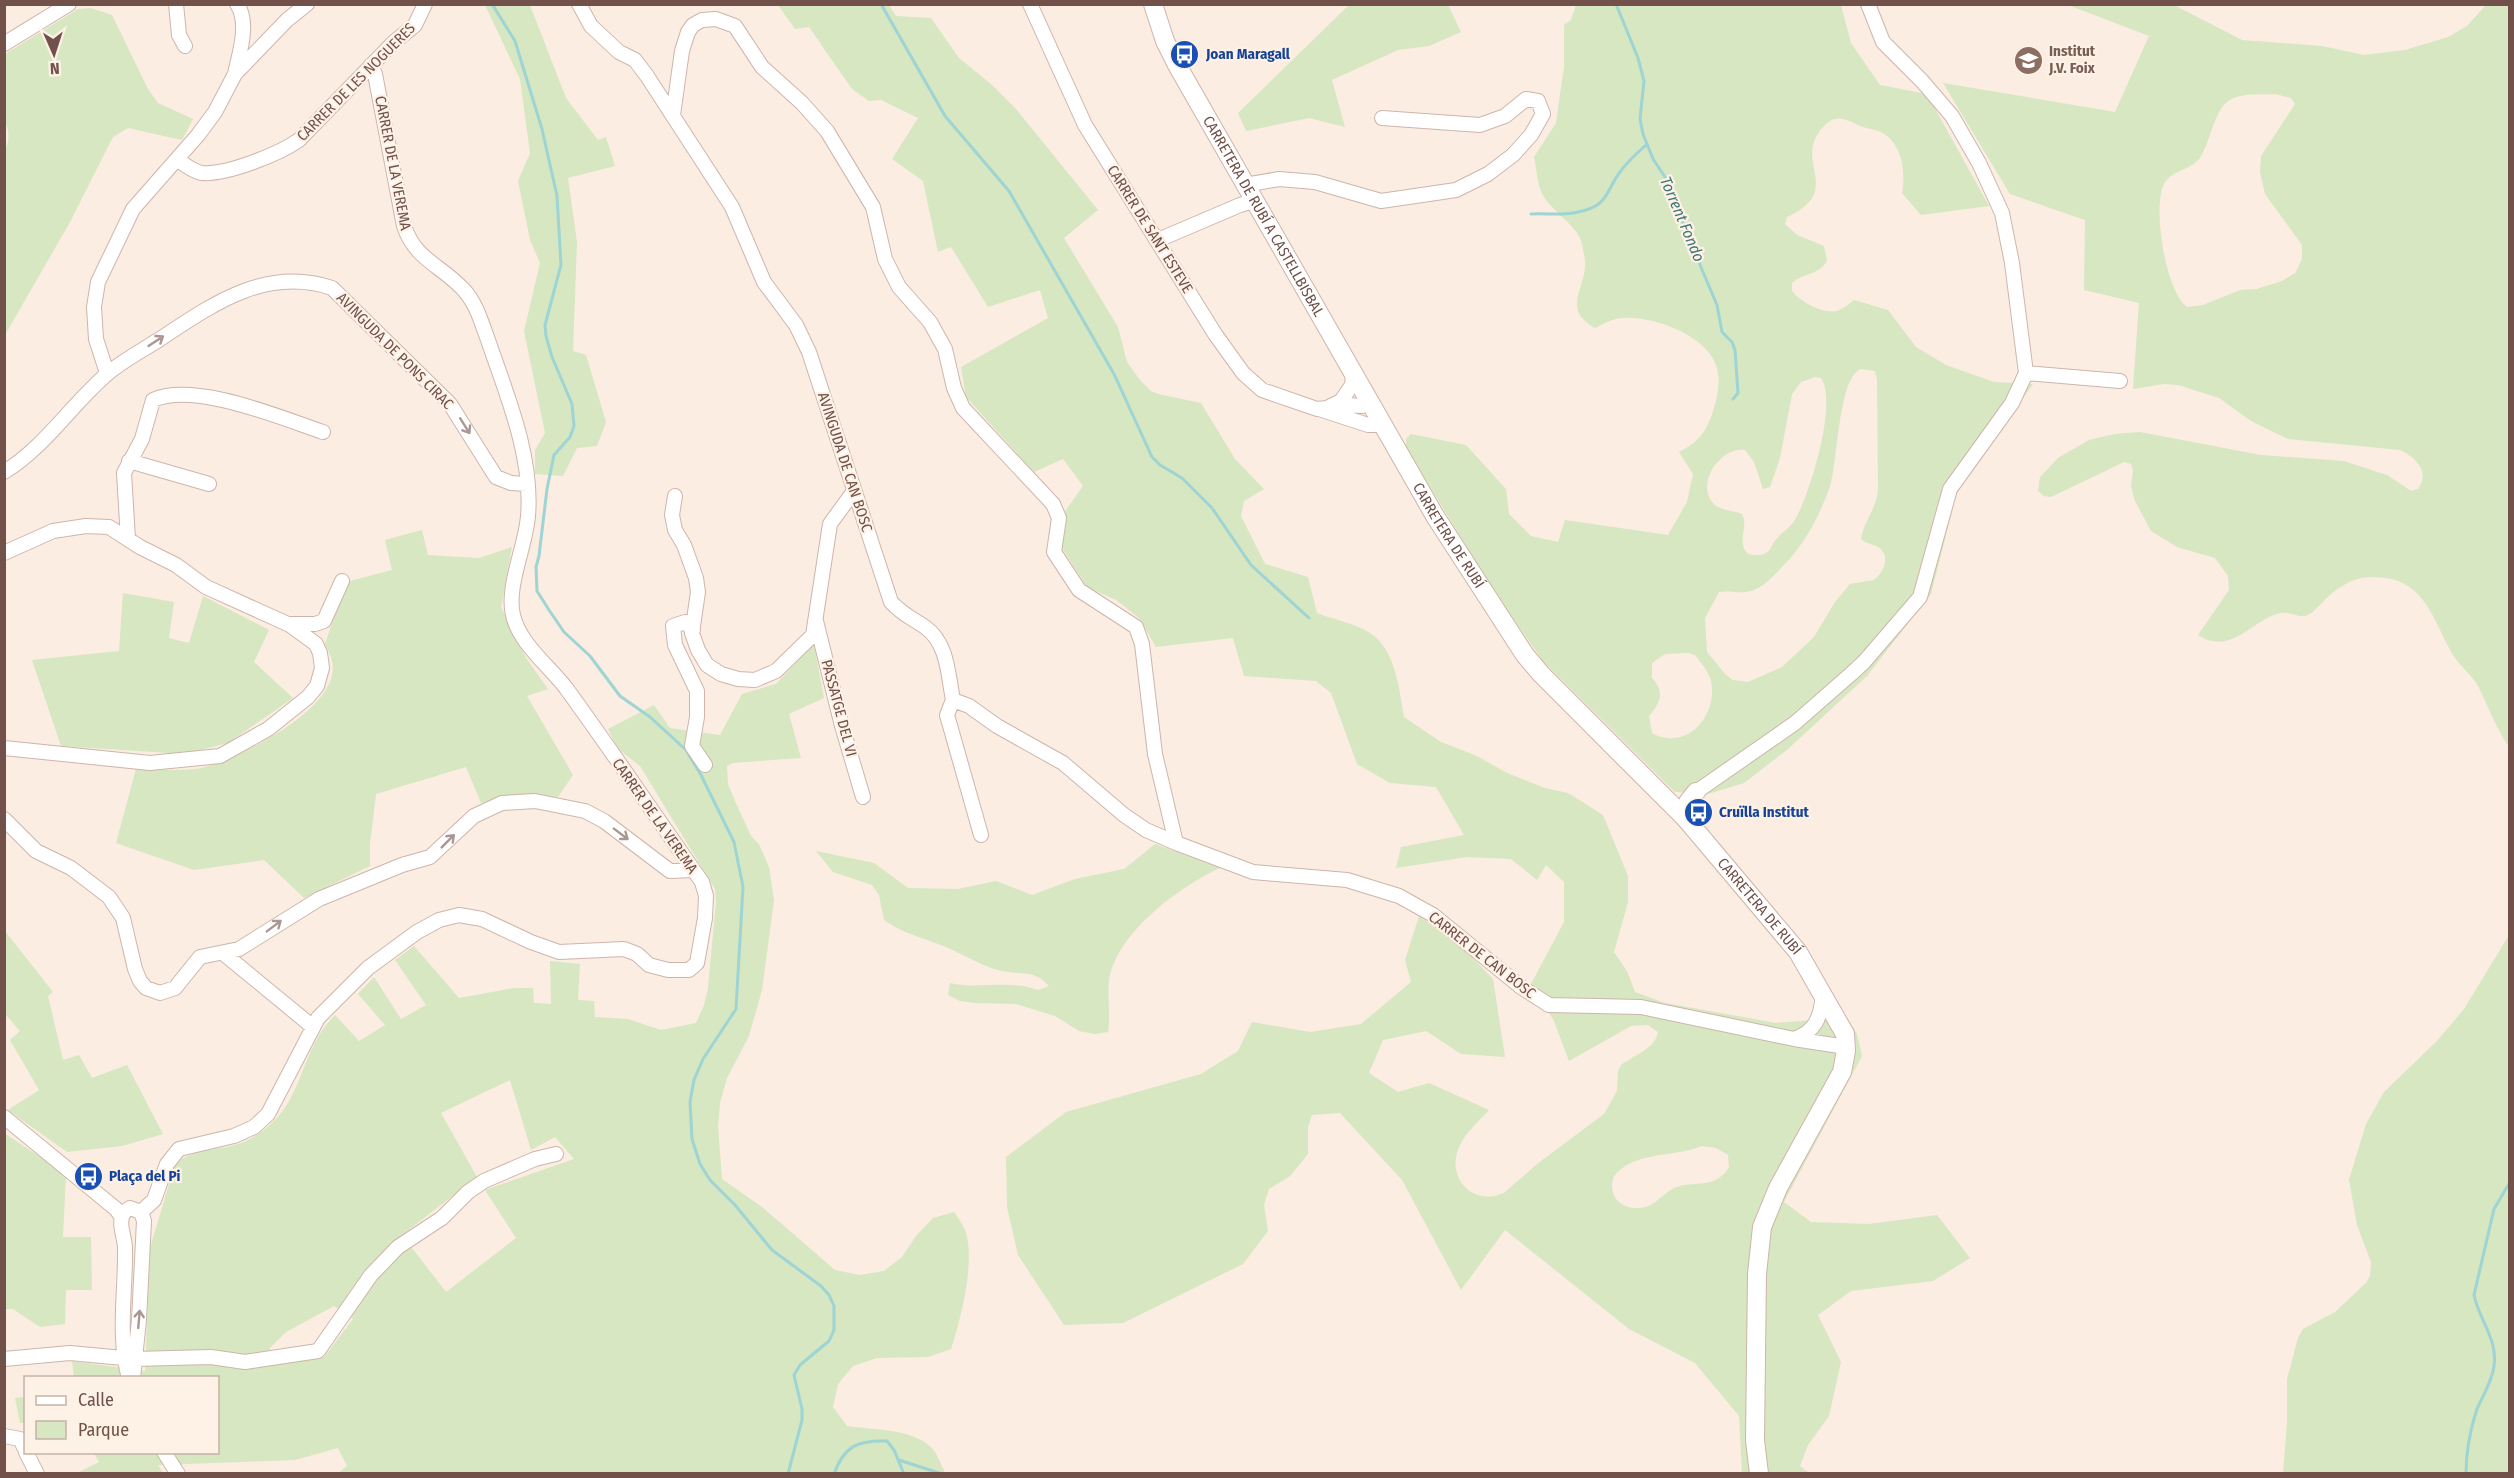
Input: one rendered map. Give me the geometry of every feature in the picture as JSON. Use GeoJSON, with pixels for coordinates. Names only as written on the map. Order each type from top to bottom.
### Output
{"type":"FeatureCollection","features":[{"type":"Feature","properties":{"kind":"street"},"geometry":{"type":"LineString","coordinates":[[4,44],[69,4]]}},
{"type":"Feature","properties":{"kind":"street"},"geometry":{"type":"LineString","coordinates":[[176,4],[179,35],[184,46]]}},
{"type":"Feature","properties":{"kind":"street"},"geometry":{"type":"LineString","coordinates":[[235,74],[243,31],[241,10],[237,4]]}},
{"type":"Feature","properties":{"kind":"street"},"geometry":{"type":"LineString","coordinates":[[107,374],[96,339],[94,307],[98,282],[133,209],[178,160],[215,112],[235,74],[287,20],[308,4]]}},
{"type":"Feature","properties":{"kind":"street","name":"CARRER DE LES NOGUERES"},"geometry":{"type":"LineString","coordinates":[[178,160],[200,173],[218,172],[271,156],[290,147],[371,65],[415,25],[425,4]]}},
{"type":"Feature","properties":{"kind":"street","name":"AVINGUDA DE CAN BOSC"},"geometry":{"type":"LineString","coordinates":[[579,4],[591,26],[619,52],[635,60],[673,115],[732,207],[764,282],[796,325],[810,352],[891,602],[907,618],[925,627],[942,646],[953,700],[947,715],[981,836]]}},
{"type":"Feature","properties":{"kind":"street","name":"CARRER DE SANT ESTEVE"},"geometry":{"type":"LineString","coordinates":[[1030,4],[1085,125],[1215,334],[1243,373],[1262,390],[1368,425],[1376,415]]}},
{"type":"Feature","properties":{"kind":"street","name":"CARRETERA DE RUBÍ A CASTELLBISBAL"},"geometry":{"type":"LineString","coordinates":[[1153,4],[1169,49],[1376,415]]}},
{"type":"Feature","properties":{"kind":"street"},"geometry":{"type":"LineString","coordinates":[[1686,819],[1688,802],[1696,792],[1795,723],[1864,662],[1920,597],[1950,489],[2012,403],[2026,373],[2012,263],[2002,213],[1979,163],[1952,116],[1922,81],[1883,42],[1868,4]]}},
{"type":"Feature","properties":{"kind":"street"},"geometry":{"type":"LineString","coordinates":[[673,115],[682,51],[688,32],[693,25],[716,19],[735,26],[762,67],[828,131],[873,207],[885,259],[899,287],[930,322],[945,349],[954,388],[963,408],[1053,504],[1059,518],[1053,552],[1078,590],[1136,627],[1142,644],[1155,754],[1176,843]]}},
{"type":"Feature","properties":{"kind":"street","name":"CARRER DE LA VEREMA"},"geometry":{"type":"LineString","coordinates":[[142,1219],[154,1200],[166,1164],[179,1149],[234,1136],[254,1127],[268,1114],[318,1018],[368,968],[417,932],[439,920],[459,915],[482,919],[531,942],[559,952],[624,949],[637,954],[649,965],[668,970],[689,970],[697,963],[705,918],[706,896],[702,882],[565,687],[522,634],[513,614],[514,583],[528,516],[524,456],[514,416],[476,307],[463,288],[417,250],[407,235],[375,74],[371,65]]}},
{"type":"Feature","properties":{"kind":"street"},"geometry":{"type":"LineString","coordinates":[[1245,185],[1279,179],[1315,182],[1381,201],[1456,190],[1488,174],[1513,155],[1531,135],[1543,114],[1538,101],[1526,99],[1505,116],[1480,125],[1382,118]]}},
{"type":"Feature","properties":{"kind":"street"},"geometry":{"type":"LineString","coordinates":[[1158,240],[1254,201]]}},
{"type":"Feature","properties":{"kind":"street","name":"AVINGUDA DE PONS CIRAC"},"geometry":{"type":"LineString","coordinates":[[4,472],[27,455],[107,374],[231,295],[255,285],[311,281],[332,288],[450,404],[496,477],[512,483],[527,484]]}},
{"type":"Feature","properties":{"kind":"street"},"geometry":{"type":"LineString","coordinates":[[2026,373],[2120,381]]}},
{"type":"Feature","properties":{"kind":"street"},"geometry":{"type":"LineString","coordinates":[[1317,408],[1327,408],[1341,401],[1352,385],[1353,374]]}},
{"type":"Feature","properties":{"kind":"street"},"geometry":{"type":"LineString","coordinates":[[128,539],[124,473],[142,439],[153,400],[162,396],[208,397],[247,406],[323,432]]}},
{"type":"Feature","properties":{"kind":"street"},"geometry":{"type":"LineString","coordinates":[[1335,404],[1362,406],[1376,415]]}},
{"type":"Feature","properties":{"kind":"street","name":"CARRETERA DE RUBÍ"},"geometry":{"type":"LineString","coordinates":[[1376,415],[1435,516],[1525,655],[1541,674],[1686,819],[1798,952],[1823,996],[1833,1032]]}},
{"type":"Feature","properties":{"kind":"street"},"geometry":{"type":"LineString","coordinates":[[129,461],[209,484]]}},
{"type":"Feature","properties":{"kind":"street"},"geometry":{"type":"LineString","coordinates":[[675,496],[672,515],[675,530],[684,545],[696,578],[698,592],[693,630],[698,650],[707,665],[721,674],[738,679],[755,680],[776,671],[813,635],[830,524],[854,490]]}},
{"type":"Feature","properties":{"kind":"street"},"geometry":{"type":"LineString","coordinates":[[4,553],[53,531],[86,526],[110,527],[176,565],[206,587],[290,624],[311,639],[318,648],[322,668],[317,686],[308,697],[268,729],[220,756],[150,763],[4,748]]}},
{"type":"Feature","properties":{"kind":"street"},"geometry":{"type":"LineString","coordinates":[[290,624],[315,624],[324,621],[342,581]]}},
{"type":"Feature","properties":{"kind":"street","name":"PASSATGE DEL VI"},"geometry":{"type":"LineString","coordinates":[[816,619],[842,726],[863,797]]}},
{"type":"Feature","properties":{"kind":"street"},"geometry":{"type":"LineString","coordinates":[[693,630],[685,622],[673,626],[675,645],[697,691],[697,717],[692,746],[705,765]]}},
{"type":"Feature","properties":{"kind":"street"},"geometry":{"type":"LineString","coordinates":[[953,700],[969,706],[997,726],[1063,763],[1124,815],[1146,830],[1176,843]]}},
{"type":"Feature","properties":{"kind":"street"},"geometry":{"type":"LineString","coordinates":[[1668,801],[1696,792]]}},
{"type":"Feature","properties":{"kind":"street"},"geometry":{"type":"LineString","coordinates":[[4,819],[36,851],[78,872],[116,905],[128,934],[135,969],[146,988],[160,993],[171,991],[200,957],[224,953],[247,945],[319,898],[402,865],[430,857],[474,816],[493,806],[513,801],[554,804],[585,811],[604,821],[670,870],[693,870]]}},
{"type":"Feature","properties":{"kind":"street","name":"CARRER DE CAN BOSC"},"geometry":{"type":"LineString","coordinates":[[1176,843],[1253,872],[1347,880],[1400,896],[1433,915],[1521,987],[1549,1005],[1641,1007],[1815,1043],[1833,1032]]}},
{"type":"Feature","properties":{"kind":"street"},"geometry":{"type":"LineString","coordinates":[[224,953],[313,1027]]}},
{"type":"Feature","properties":{"kind":"street"},"geometry":{"type":"LineString","coordinates":[[1759,1473],[1755,1440],[1757,1274],[1762,1227],[1778,1188],[1842,1072],[1833,1032],[1805,1035],[1794,1039]]}},
{"type":"Feature","properties":{"kind":"street"},"geometry":{"type":"LineString","coordinates":[[4,1117],[116,1209],[121,1221],[124,1246],[131,1376]]}},
{"type":"Feature","properties":{"kind":"street"},"geometry":{"type":"LineString","coordinates":[[4,1359],[62,1353],[130,1358],[211,1357],[245,1362],[318,1351],[371,1275],[398,1246],[442,1218],[468,1192],[483,1181],[535,1159],[556,1154]]}},
{"type":"Feature","properties":{"kind":"street"},"geometry":{"type":"LineString","coordinates":[[121,1221],[130,1209],[142,1219]]}},
{"type":"Feature","properties":{"kind":"street"},"geometry":{"type":"LineString","coordinates":[[121,1221],[132,1232],[142,1219]]}},
{"type":"Feature","properties":{"kind":"street"},"geometry":{"type":"LineString","coordinates":[[130,1358],[139,1320],[142,1219]]}},
{"type":"Feature","properties":{"kind":"street"},"geometry":{"type":"LineString","coordinates":[[4,1436],[20,1439],[24,1448]]}},
{"type":"Feature","properties":{"kind":"street"},"geometry":{"type":"LineString","coordinates":[[27,1454],[37,1473]]}},
{"type":"Feature","properties":{"kind":"street"},"geometry":{"type":"LineString","coordinates":[[165,1454],[178,1473]]}},
{"type":"Feature","properties":{"kind":"green space"},"geometry":{"type":"Polygon","coordinates":[[[1350,4],[1448,5],[1461,32],[1429,46],[1398,50],[1332,80],[1345,127],[1309,118],[1246,131],[1238,113],[1350,4]]]}},
{"type":"Feature","properties":{"kind":"green space"},"geometry":{"type":"Polygon","coordinates":[[[485,5],[530,5],[566,98],[598,140],[606,137],[615,166],[568,178],[577,242],[573,351],[586,355],[606,422],[597,446],[577,448],[563,476],[535,474],[535,450],[545,433],[524,331],[540,263],[530,240],[518,181],[530,153],[520,79],[485,5]]]}},
{"type":"Feature","properties":{"kind":"green space"},"geometry":{"type":"Polygon","coordinates":[[[778,5],[889,5],[896,16],[931,18],[959,58],[991,84],[1016,109],[1098,210],[1064,238],[1118,327],[1127,362],[1151,391],[1201,403],[1235,459],[1264,489],[1244,501],[1241,516],[1265,564],[1308,577],[1317,613],[1358,627],[1379,640],[1386,649],[1395,671],[1404,717],[1441,742],[1477,756],[1507,773],[1545,788],[1568,793],[1603,815],[1628,876],[1628,902],[1614,952],[1627,971],[1635,992],[1665,1003],[1776,1023],[1815,1020],[1839,1005],[1857,1034],[1862,1056],[1784,1202],[1811,1222],[1869,1224],[1937,1215],[1970,1258],[1933,1281],[1851,1291],[1818,1315],[1841,1362],[1829,1416],[1808,1445],[1800,1466],[1809,1473],[1742,1473],[1739,1416],[1695,1363],[1629,1329],[1505,1230],[1461,1290],[1402,1180],[1340,1113],[1312,1115],[1308,1127],[1308,1154],[1290,1176],[1269,1189],[1264,1205],[1268,1231],[1243,1264],[1123,1323],[1064,1325],[1018,1255],[1007,1207],[1006,1157],[1066,1112],[1201,1074],[1238,1051],[1252,1022],[1310,1032],[1361,1024],[1411,982],[1405,960],[1419,916],[1462,947],[1493,979],[1505,1057],[1461,1054],[1426,1031],[1383,1040],[1369,1073],[1398,1092],[1429,1083],[1489,1110],[1465,1137],[1456,1158],[1459,1179],[1472,1193],[1492,1196],[1504,1193],[1537,1164],[1604,1114],[1617,1091],[1618,1071],[1621,1065],[1649,1047],[1658,1032],[1648,1025],[1631,1026],[1569,1061],[1554,1021],[1531,984],[1564,922],[1564,882],[1546,865],[1537,880],[1511,859],[1467,857],[1396,868],[1401,847],[1464,835],[1436,787],[1390,783],[1357,764],[1331,693],[1316,681],[1244,676],[1233,638],[1156,647],[1139,618],[1116,600],[1087,587],[1062,548],[1066,510],[1083,486],[1063,459],[1034,472],[966,397],[961,367],[1048,318],[1040,290],[988,307],[951,247],[938,252],[923,181],[892,159],[918,118],[881,100],[869,101],[852,89],[809,27],[795,29],[778,5]],[[1702,1146],[1633,1162],[1614,1176],[1612,1184],[1615,1197],[1624,1205],[1646,1207],[1674,1188],[1718,1179],[1729,1167],[1728,1155],[1716,1148],[1702,1146]]]}},
{"type":"Feature","properties":{"kind":"green space"},"geometry":{"type":"Polygon","coordinates":[[[1576,5],[1841,5],[1851,43],[1880,85],[1927,94],[1989,206],[1921,215],[1902,193],[1903,167],[1894,143],[1879,131],[1845,120],[1830,121],[1819,132],[1813,144],[1816,187],[1812,197],[1804,207],[1787,217],[1785,224],[1797,235],[1824,246],[1827,261],[1820,269],[1792,283],[1792,291],[1806,303],[1825,311],[1837,311],[1854,300],[1888,310],[1916,347],[1946,365],[1994,382],[2033,384],[1957,492],[1931,594],[1867,676],[1788,749],[1744,783],[1708,794],[1675,792],[1543,661],[1492,589],[1406,447],[1406,439],[1411,434],[1466,445],[1506,489],[1509,514],[1531,536],[1558,542],[1565,520],[1668,535],[1687,502],[1693,474],[1679,452],[1697,440],[1711,418],[1718,388],[1716,365],[1701,344],[1661,323],[1621,318],[1595,328],[1585,321],[1577,307],[1585,267],[1580,237],[1544,197],[1539,183],[1534,157],[1556,123],[1564,67],[1564,25],[1571,20],[1576,5]],[[1861,369],[1853,375],[1843,403],[1830,486],[1822,508],[1805,539],[1773,577],[1761,587],[1747,592],[1719,592],[1705,618],[1707,652],[1733,680],[1748,682],[1782,667],[1814,637],[1835,602],[1850,584],[1874,580],[1885,564],[1885,555],[1882,551],[1861,539],[1878,489],[1877,379],[1875,371],[1861,369]],[[1815,377],[1801,382],[1792,394],[1780,458],[1770,487],[1763,489],[1754,462],[1745,450],[1728,453],[1720,459],[1709,475],[1708,494],[1712,502],[1722,509],[1742,514],[1744,519],[1743,545],[1748,554],[1762,555],[1769,551],[1776,539],[1794,522],[1802,506],[1815,469],[1824,426],[1825,390],[1821,378],[1815,377]],[[1665,654],[1652,663],[1652,678],[1659,688],[1660,697],[1649,716],[1652,733],[1664,738],[1675,738],[1694,730],[1702,721],[1711,700],[1712,683],[1695,655],[1665,654]]]}},
{"type":"Feature","properties":{"kind":"green space"},"geometry":{"type":"Polygon","coordinates":[[[2068,5],[2174,5],[2242,40],[2322,46],[2364,55],[2405,50],[2448,37],[2467,26],[2486,5],[2509,5],[2509,747],[2478,686],[2455,658],[2426,604],[2405,584],[2391,579],[2373,577],[2351,581],[2339,588],[2308,615],[2281,613],[2271,616],[2232,639],[2221,642],[2210,641],[2198,635],[2229,590],[2228,576],[2215,558],[2177,547],[2151,531],[2135,501],[2131,486],[2133,471],[2131,464],[2124,462],[2051,497],[2044,496],[2038,491],[2040,477],[2058,458],[2089,440],[2115,434],[2140,432],[2261,455],[2344,461],[2387,475],[2411,491],[2418,489],[2423,477],[2416,461],[2400,450],[2288,439],[2251,421],[2219,398],[2178,385],[2164,384],[2133,389],[2139,303],[2084,290],[2085,220],[2010,194],[1943,83],[2115,112],[2149,36],[2068,5]],[[2256,94],[2231,99],[2218,114],[2198,161],[2173,174],[2165,182],[2161,193],[2160,209],[2163,247],[2173,285],[2179,299],[2187,307],[2203,305],[2240,290],[2257,289],[2282,281],[2295,273],[2299,266],[2302,259],[2302,245],[2265,194],[2260,172],[2261,156],[2295,104],[2291,98],[2275,94],[2256,94]]]}},
{"type":"Feature","properties":{"kind":"green space"},"geometry":{"type":"Polygon","coordinates":[[[91,8],[112,15],[148,89],[158,103],[193,119],[182,140],[128,128],[113,137],[70,222],[5,335],[4,152],[8,136],[4,120],[5,54],[78,9],[91,8]]]}},
{"type":"Feature","properties":{"kind":"green space"},"geometry":{"type":"Polygon","coordinates":[[[422,530],[428,555],[479,558],[512,547],[501,607],[526,658],[548,689],[527,696],[573,775],[558,797],[509,795],[481,803],[466,767],[376,794],[370,844],[370,866],[304,898],[264,860],[194,870],[116,843],[136,769],[190,769],[221,762],[279,732],[314,705],[326,690],[332,675],[332,663],[325,644],[346,582],[392,570],[385,540],[422,530]]]}},
{"type":"Feature","properties":{"kind":"green space"},"geometry":{"type":"Polygon","coordinates":[[[123,593],[174,602],[169,638],[189,643],[203,596],[269,630],[254,662],[293,698],[228,743],[184,754],[61,746],[32,660],[119,651],[123,593]]]}},
{"type":"Feature","properties":{"kind":"green space"},"geometry":{"type":"Polygon","coordinates":[[[814,644],[824,698],[789,714],[801,758],[733,763],[727,766],[728,784],[735,801],[751,836],[759,844],[769,867],[774,900],[762,990],[749,1036],[727,1078],[720,1103],[718,1126],[722,1179],[762,1207],[835,1270],[860,1275],[884,1271],[902,1257],[916,1236],[933,1218],[954,1212],[966,1233],[969,1260],[963,1307],[951,1349],[928,1357],[877,1358],[853,1366],[838,1384],[833,1407],[847,1426],[907,1434],[918,1438],[935,1452],[945,1473],[337,1474],[347,1466],[338,1448],[295,1460],[158,1465],[163,1473],[77,1473],[99,1462],[95,1454],[219,1454],[219,1376],[74,1376],[72,1361],[145,1371],[150,1248],[175,1164],[196,1153],[245,1142],[271,1124],[290,1100],[316,1042],[335,1015],[359,1041],[385,1025],[358,994],[374,977],[401,1019],[426,1005],[395,960],[414,946],[459,998],[514,988],[533,988],[534,1003],[551,1004],[550,961],[580,964],[578,1000],[594,1001],[595,1017],[628,1019],[661,1030],[696,1023],[708,988],[716,902],[715,889],[640,766],[618,749],[608,729],[654,705],[670,728],[720,735],[742,694],[776,684],[814,644]],[[510,1080],[441,1113],[477,1177],[402,1235],[446,1292],[516,1238],[485,1190],[574,1159],[555,1137],[531,1150],[510,1080]],[[334,1306],[286,1332],[270,1348],[271,1364],[324,1357],[353,1319],[334,1306]]]}},
{"type":"Feature","properties":{"kind":"green space"},"geometry":{"type":"Polygon","coordinates":[[[1155,844],[1220,868],[1169,899],[1136,929],[1114,963],[1109,981],[1108,1032],[1095,1034],[1079,1031],[1055,1016],[1016,1004],[975,1003],[960,1001],[948,995],[950,983],[972,986],[1017,985],[1038,990],[1049,986],[1043,980],[1031,975],[991,968],[891,925],[884,920],[879,895],[872,885],[833,872],[816,851],[874,863],[908,888],[958,889],[996,881],[1032,895],[1075,879],[1124,869],[1155,844]]]}},
{"type":"Feature","properties":{"kind":"green space"},"geometry":{"type":"Polygon","coordinates":[[[5,931],[53,992],[48,996],[63,1060],[79,1055],[92,1078],[127,1065],[163,1134],[122,1146],[67,1152],[8,1110],[39,1090],[10,1040],[20,1031],[5,1014],[5,931]]]}},
{"type":"Feature","properties":{"kind":"green space"},"geometry":{"type":"Polygon","coordinates":[[[2509,935],[2509,1473],[2283,1473],[2287,1422],[2287,1379],[2298,1338],[2303,1329],[2335,1312],[2366,1283],[2370,1276],[2371,1262],[2357,1225],[2349,1180],[2366,1124],[2384,1092],[2437,1041],[2464,1009],[2509,935]]]}},
{"type":"Feature","properties":{"kind":"green space"},"geometry":{"type":"Polygon","coordinates":[[[4,1133],[66,1174],[63,1237],[91,1237],[92,1290],[66,1290],[65,1324],[40,1327],[13,1309],[5,1309],[4,1133]]]}},
{"type":"Feature","properties":{"kind":"green space"},"geometry":{"type":"Polygon","coordinates":[[[24,1397],[24,1423],[20,1423],[15,1398],[24,1397]]]}},
{"type":"Feature","properties":{"kind":"waterway"},"geometry":{"type":"LineString","coordinates":[[492,4],[515,41],[542,129],[557,196],[561,265],[545,325],[552,357],[572,404],[574,426],[570,437],[554,455],[536,567],[537,591],[564,632],[590,656],[620,696],[650,717],[686,750],[734,842],[743,887],[736,1009],[703,1059],[694,1080],[690,1102],[692,1139],[700,1164],[710,1180],[735,1205],[772,1250],[821,1286],[829,1295],[834,1306],[834,1330],[829,1341],[800,1365],[794,1375],[802,1409],[802,1420],[788,1474]]}},
{"type":"Feature","properties":{"kind":"waterway"},"geometry":{"type":"LineString","coordinates":[[881,4],[945,116],[1009,191],[1114,374],[1152,457],[1160,465],[1182,478],[1212,508],[1251,565],[1309,618]]}},
{"type":"Feature","properties":{"kind":"waterway","name":"Torrent Fondo"},"geometry":{"type":"LineString","coordinates":[[1616,4],[1638,58],[1644,81],[1640,119],[1643,134],[1653,159],[1671,186],[1684,226],[1696,244],[1700,265],[1717,305],[1722,332],[1732,342],[1735,350],[1738,393],[1733,399]]}},
{"type":"Feature","properties":{"kind":"waterway"},"geometry":{"type":"LineString","coordinates":[[1531,214],[1572,213],[1596,206],[1605,197],[1623,168],[1646,145]]}},
{"type":"Feature","properties":{"kind":"waterway"},"geometry":{"type":"LineString","coordinates":[[2466,1474],[2472,1425],[2494,1366],[2491,1338],[2474,1295],[2494,1209],[2510,1182]]}},
{"type":"Feature","properties":{"kind":"waterway"},"geometry":{"type":"LineString","coordinates":[[834,1474],[842,1457],[853,1447],[877,1441],[887,1441],[894,1450],[904,1474]]}},
{"type":"Feature","properties":{"kind":"waterway"},"geometry":{"type":"LineString","coordinates":[[899,1460],[942,1474]]}},
{"type":"Feature","properties":{"kind":"place","name":"Joan Maragall"},"geometry":{"type":"Point","coordinates":[1185,54]}},
{"type":"Feature","properties":{"kind":"place","name":"Institut J.V. Foix"},"geometry":{"type":"Point","coordinates":[2028,60]}},
{"type":"Feature","properties":{"kind":"place","name":"Cruïlla Institut"},"geometry":{"type":"Point","coordinates":[1698,812]}},
{"type":"Feature","properties":{"kind":"place","name":"Plaça del Pi"},"geometry":{"type":"Point","coordinates":[88,1176]}}]}
